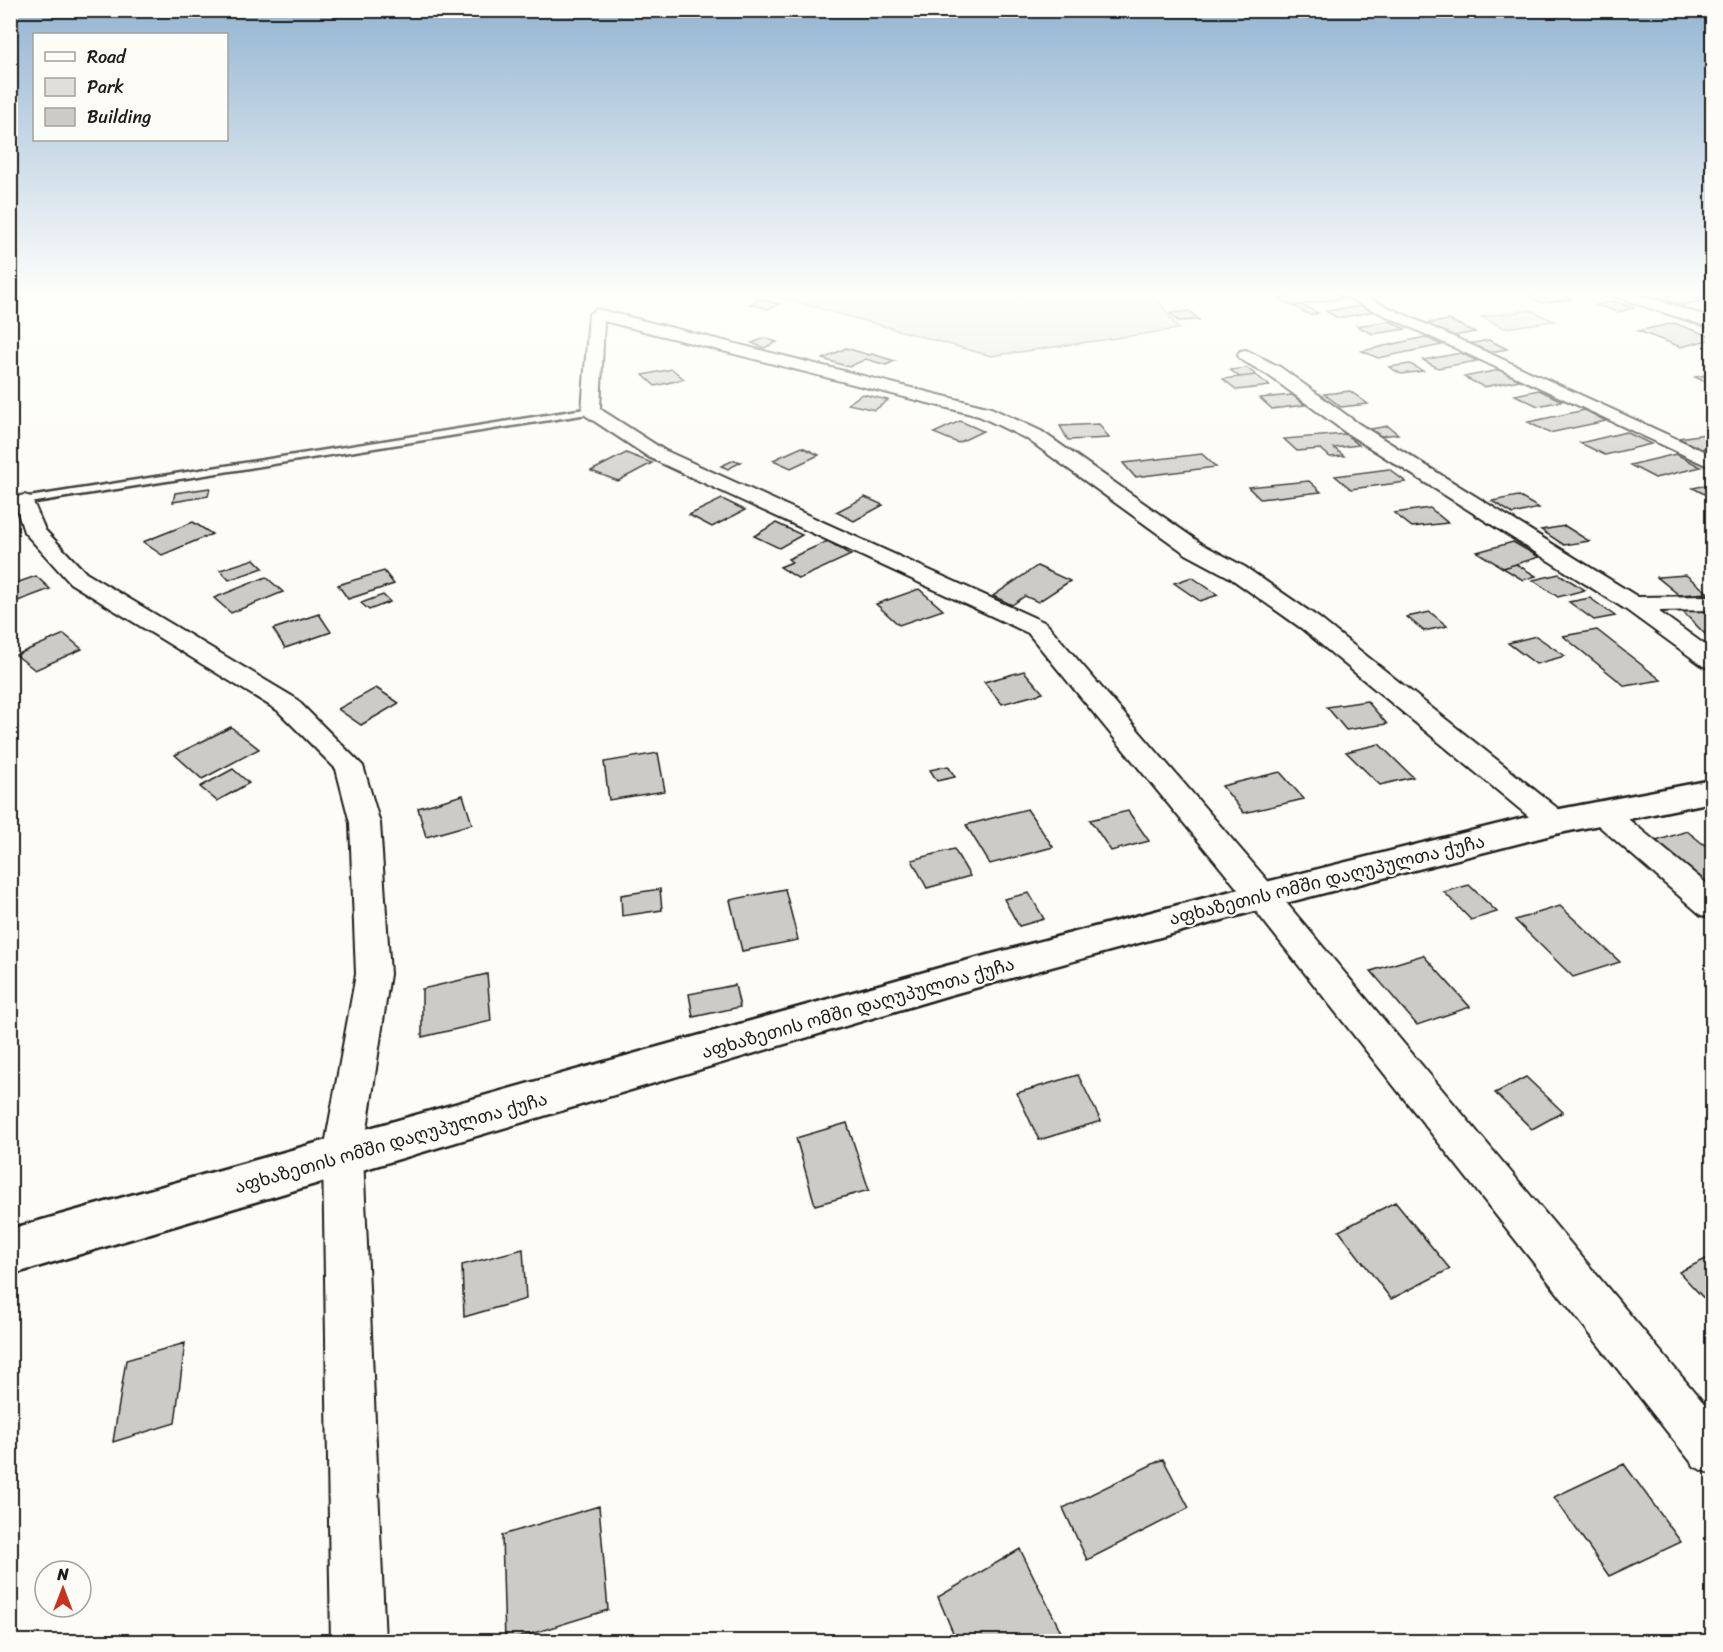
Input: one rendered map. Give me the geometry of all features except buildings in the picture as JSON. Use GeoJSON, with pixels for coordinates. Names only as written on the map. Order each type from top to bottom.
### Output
{"type":"FeatureCollection","features":[{"type":"Feature","properties":{"kind":"main road","name":"აფხაზეთის ომში დაღუპულთა ქუჩა"},"geometry":{"type":"LineString","coordinates":[[10,1252],[946,981],[1262,896],[1556,822],[1713,791]]}},
{"type":"Feature","properties":{"kind":"street"},"geometry":{"type":"LineString","coordinates":[[594,369],[591,411],[657,454],[1037,628],[1262,896],[1713,1450]]}},
{"type":"Feature","properties":{"kind":"street"},"geometry":{"type":"LineString","coordinates":[[815,369],[985,412],[1034,435],[1194,549],[1237,572],[1310,623],[1556,822]]}},
{"type":"Feature","properties":{"kind":"street"},"geometry":{"type":"LineString","coordinates":[[1271,369],[1352,428],[1633,604],[1713,661]]}},
{"type":"Feature","properties":{"kind":"street"},"geometry":{"type":"LineString","coordinates":[[1510,369],[1713,462]]}},
{"type":"Feature","properties":{"kind":"street"},"geometry":{"type":"LineString","coordinates":[[17,502],[35,532],[78,578],[286,704],[349,766],[365,823],[373,974],[342,1156],[358,1641]]}},
{"type":"Feature","properties":{"kind":"street"},"geometry":{"type":"LineString","coordinates":[[1633,604],[1713,603]]}},
{"type":"Feature","properties":{"kind":"street"},"geometry":{"type":"LineString","coordinates":[[1600,812],[1713,906]]}},
{"type":"Feature","properties":{"kind":"lane"},"geometry":{"type":"LineString","coordinates":[[17,502],[591,411]]}}]}
